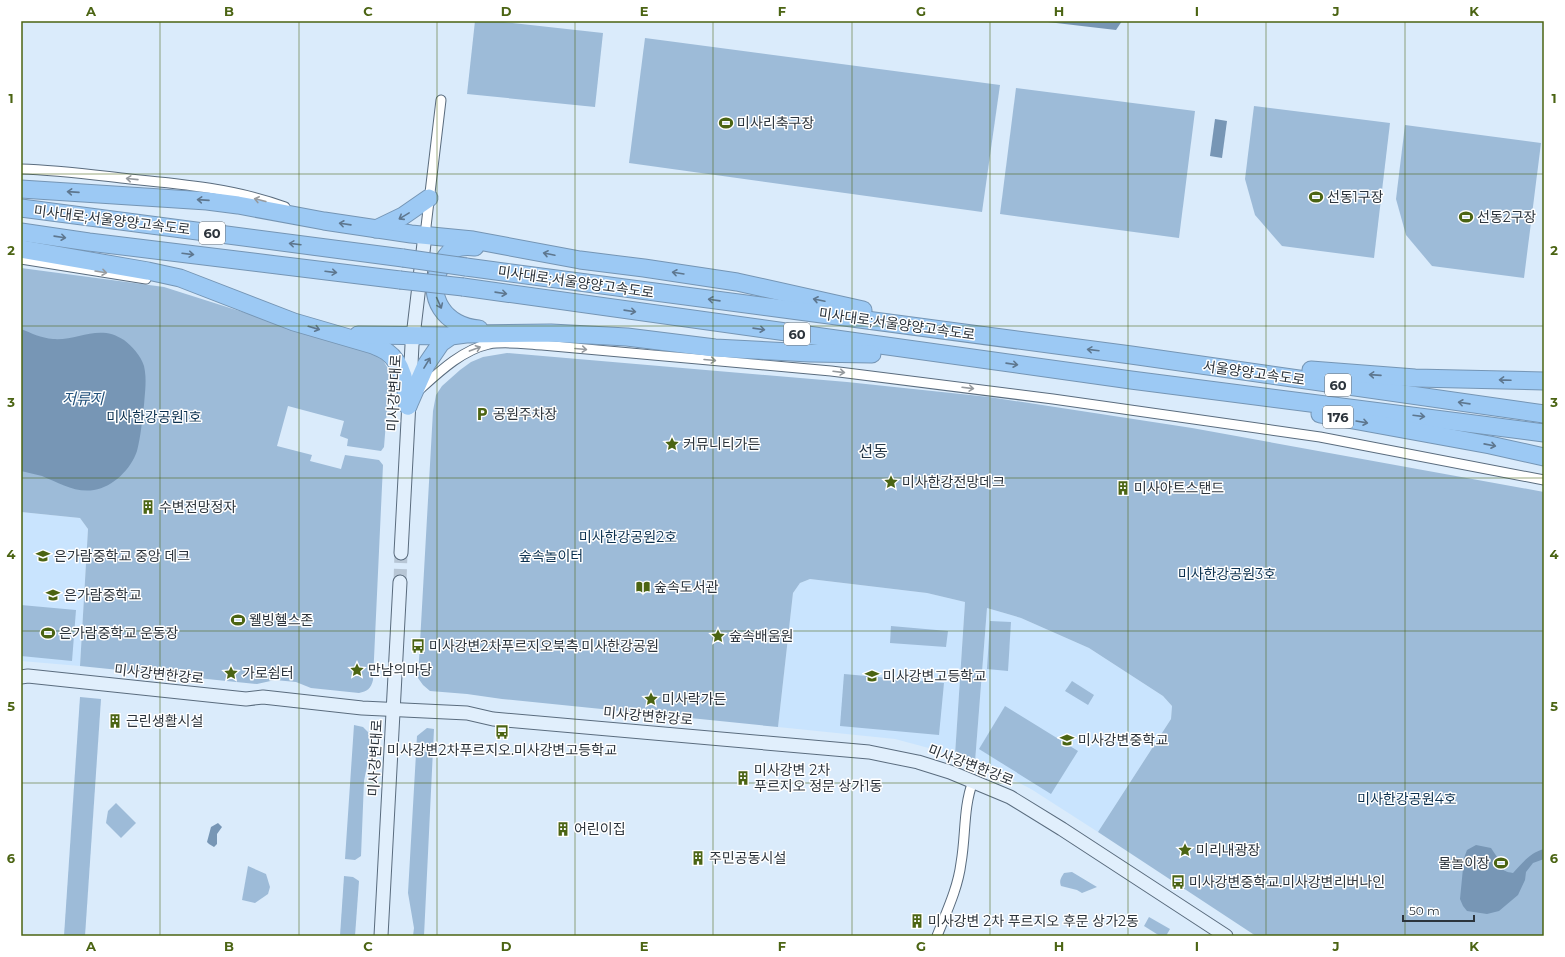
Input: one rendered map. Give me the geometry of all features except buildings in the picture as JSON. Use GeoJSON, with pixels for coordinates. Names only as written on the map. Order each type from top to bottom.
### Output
{"type":"FeatureCollection","features":[{"type":"Feature","properties":{"kind":"highway"},"geometry":{"type":"LineString","coordinates":[[21,189],[207,200],[238,204],[324,221],[376,229],[473,240],[580,260],[737,282],[952,332]]}},
{"type":"Feature","properties":{"kind":"highway"},"geometry":{"type":"LineString","coordinates":[[376,229],[403,216],[429,198]]}},
{"type":"Feature","properties":{"kind":"highway","name":"미사대로;서울양양고속도로"},"geometry":{"type":"LineString","coordinates":[[21,208],[952,332],[1131,354]]}},
{"type":"Feature","properties":{"kind":"highway","name":"미사대로;서울양양고속도로"},"geometry":{"type":"LineString","coordinates":[[21,232],[89,242],[463,288],[1131,380]]}},
{"type":"Feature","properties":{"kind":"highway"},"geometry":{"type":"LineString","coordinates":[[529,250],[464,246],[453,250],[446,257],[437,273],[434,287],[438,302],[448,317],[470,328],[627,337],[715,348],[810,353],[945,354]]}},
{"type":"Feature","properties":{"kind":"highway"},"geometry":{"type":"LineString","coordinates":[[21,249],[180,278],[294,322],[373,345],[389,353],[404,378],[410,402]]}},
{"type":"Feature","properties":{"kind":"highway"},"geometry":{"type":"LineString","coordinates":[[332,334],[363,336],[451,336],[466,334],[551,333]]}},
{"type":"Feature","properties":{"kind":"highway"},"geometry":{"type":"LineString","coordinates":[[410,402],[426,365],[441,343],[451,336]]}},
{"type":"Feature","properties":{"kind":"highway"},"geometry":{"type":"LineString","coordinates":[[1131,354],[1330,372],[1407,377],[1544,381]]}},
{"type":"Feature","properties":{"kind":"highway","name":"서울양양고속도로"},"geometry":{"type":"LineString","coordinates":[[1131,354],[1544,414]]}},
{"type":"Feature","properties":{"kind":"highway","name":"서울양양고속도로"},"geometry":{"type":"LineString","coordinates":[[1131,380],[1544,433]]}},
{"type":"Feature","properties":{"kind":"highway","name":"176"},"geometry":{"type":"LineString","coordinates":[[1131,380],[1490,445],[1544,457]]}},
{"type":"Feature","properties":{"kind":"street"},"geometry":{"type":"LineString","coordinates":[[425,235],[441,100]]}},
{"type":"Feature","properties":{"kind":"street"},"geometry":{"type":"LineString","coordinates":[[21,169],[54,170],[177,184],[228,192],[274,203],[324,221]]}},
{"type":"Feature","properties":{"kind":"street","name":"미사강변대로"},"geometry":{"type":"LineString","coordinates":[[401,553],[413,336],[425,235]]}},
{"type":"Feature","properties":{"kind":"street"},"geometry":{"type":"LineString","coordinates":[[21,259],[162,282],[214,298],[266,317],[294,322]]}},
{"type":"Feature","properties":{"kind":"street"},"geometry":{"type":"LineString","coordinates":[[410,402],[428,381],[467,352],[488,344],[527,344],[831,371],[1053,399],[1320,437],[1544,480]]}},
{"type":"Feature","properties":{"kind":"street","name":"미사강변대로"},"geometry":{"type":"LineString","coordinates":[[381,936],[400,582]]}},
{"type":"Feature","properties":{"kind":"street","name":"미사강변한강로"},"geometry":{"type":"LineString","coordinates":[[21,677],[36,677],[220,697],[246,699],[262,697],[362,708],[467,713],[493,719],[869,752],[918,762],[950,772],[1010,797],[1226,936]]}},
{"type":"Feature","properties":{"kind":"street"},"geometry":{"type":"LineString","coordinates":[[937,936],[958,877],[961,863],[967,804],[973,781]]}},
{"type":"Feature","properties":{"kind":"shaded area","name":"은가람중학교"},"geometry":{"type":"Polygon","coordinates":[[[21,512],[80,518],[88,529],[80,666],[21,661],[21,512]]]}},
{"type":"Feature","properties":{"kind":"shaded area","name":"미사강변고등학교"},"geometry":{"type":"Polygon","coordinates":[[[810,579],[927,593],[965,602],[955,755],[895,739],[778,727],[793,593],[800,583],[810,579]]]}},
{"type":"Feature","properties":{"kind":"shaded area","name":"미사강변중학교"},"geometry":{"type":"Polygon","coordinates":[[[987,608],[1021,618],[1089,648],[1163,696],[1172,706],[1171,719],[1098,832],[1031,789],[975,762],[987,608]]]}},
{"type":"Feature","properties":{"kind":"green space"},"geometry":{"type":"Polygon","coordinates":[[[475,21],[495,21],[603,33],[595,107],[467,94],[475,21]]]}},
{"type":"Feature","properties":{"kind":"green space"},"geometry":{"type":"Polygon","coordinates":[[[645,38],[1000,85],[982,212],[629,163],[645,38]]]}},
{"type":"Feature","properties":{"kind":"green space"},"geometry":{"type":"Polygon","coordinates":[[[1016,88],[1195,111],[1179,238],[1000,214],[1016,88]]]}},
{"type":"Feature","properties":{"kind":"green space","name":"선동1구장"},"geometry":{"type":"Polygon","coordinates":[[[1254,106],[1390,123],[1374,258],[1282,246],[1255,215],[1245,179],[1254,106]]]}},
{"type":"Feature","properties":{"kind":"green space","name":"선동2구장"},"geometry":{"type":"Polygon","coordinates":[[[1405,125],[1541,143],[1524,278],[1432,266],[1406,235],[1396,199],[1405,125]]]}},
{"type":"Feature","properties":{"kind":"green space","name":"미사한강공원1호"},"geometry":{"type":"Polygon","coordinates":[[[21,268],[164,287],[377,355],[384,362],[390,372],[384,447],[381,451],[347,446],[348,439],[340,436],[344,421],[288,406],[277,446],[312,455],[310,461],[341,469],[345,455],[379,460],[383,465],[373,680],[368,689],[359,693],[311,688],[296,682],[275,680],[257,684],[80,666],[88,529],[80,518],[21,512],[21,268]]]}},
{"type":"Feature","properties":{"kind":"green space"},"geometry":{"type":"Polygon","coordinates":[[[507,353],[847,382],[989,397],[1192,428],[1544,492],[1544,936],[1256,936],[1098,832],[1171,719],[1172,706],[1163,696],[1089,648],[1021,618],[987,608],[975,762],[955,755],[965,602],[927,593],[810,579],[800,583],[793,593],[778,727],[430,691],[418,678],[433,411],[436,395],[442,386],[471,362],[483,357],[507,353]]]}},
{"type":"Feature","properties":{"kind":"green space","name":"은가람중학교 운동장"},"geometry":{"type":"Polygon","coordinates":[[[21,605],[76,610],[72,661],[21,656],[21,605]]]}},
{"type":"Feature","properties":{"kind":"green space"},"geometry":{"type":"Polygon","coordinates":[[[990,621],[1011,622],[1008,671],[987,669],[990,621]]]}},
{"type":"Feature","properties":{"kind":"green space"},"geometry":{"type":"Polygon","coordinates":[[[891,626],[948,631],[946,647],[890,643],[891,626]]]}},
{"type":"Feature","properties":{"kind":"green space"},"geometry":{"type":"Polygon","coordinates":[[[844,674],[944,683],[939,735],[840,726],[844,674]]]}},
{"type":"Feature","properties":{"kind":"green space"},"geometry":{"type":"Polygon","coordinates":[[[1072,681],[1094,695],[1088,705],[1065,691],[1072,681]]]}},
{"type":"Feature","properties":{"kind":"green space"},"geometry":{"type":"Polygon","coordinates":[[[80,697],[101,699],[85,936],[64,936],[80,697]]]}},
{"type":"Feature","properties":{"kind":"green space"},"geometry":{"type":"Polygon","coordinates":[[[1005,706],[1078,751],[1051,794],[979,749],[1005,706]]]}},
{"type":"Feature","properties":{"kind":"green space"},"geometry":{"type":"Polygon","coordinates":[[[354,725],[363,727],[370,734],[368,761],[364,781],[361,856],[355,860],[345,859],[354,725]]]}},
{"type":"Feature","properties":{"kind":"green space"},"geometry":{"type":"Polygon","coordinates":[[[427,728],[434,729],[424,936],[413,936],[414,928],[408,893],[417,736],[427,728]]]}},
{"type":"Feature","properties":{"kind":"green space"},"geometry":{"type":"Polygon","coordinates":[[[116,803],[136,823],[121,838],[106,823],[108,811],[116,803]]]}},
{"type":"Feature","properties":{"kind":"green space"},"geometry":{"type":"Polygon","coordinates":[[[248,866],[266,874],[270,887],[268,894],[255,903],[242,900],[248,866]]]}},
{"type":"Feature","properties":{"kind":"green space"},"geometry":{"type":"Polygon","coordinates":[[[1072,872],[1097,887],[1082,893],[1077,890],[1061,886],[1060,881],[1064,873],[1072,872]]]}},
{"type":"Feature","properties":{"kind":"green space"},"geometry":{"type":"Polygon","coordinates":[[[344,876],[353,877],[359,881],[355,936],[340,936],[344,876]]]}},
{"type":"Feature","properties":{"kind":"green space"},"geometry":{"type":"Polygon","coordinates":[[[1149,917],[1170,929],[1166,936],[1160,936],[1144,926],[1149,917]]]}},
{"type":"Feature","properties":{"kind":"water"},"geometry":{"type":"Polygon","coordinates":[[[1039,21],[1122,21],[1116,30],[1039,21]]]}},
{"type":"Feature","properties":{"kind":"water"},"geometry":{"type":"Polygon","coordinates":[[[1215,119],[1227,121],[1222,158],[1210,156],[1215,119]]]}},
{"type":"Feature","properties":{"kind":"water","name":"저류지"},"geometry":{"type":"Polygon","coordinates":[[[21,329],[53,339],[71,338],[97,333],[115,335],[124,340],[133,348],[141,359],[145,371],[146,386],[140,440],[134,458],[126,470],[108,485],[94,490],[80,490],[67,487],[42,476],[21,471],[21,329]]]}},
{"type":"Feature","properties":{"kind":"water"},"geometry":{"type":"Polygon","coordinates":[[[218,823],[222,827],[217,834],[217,844],[214,847],[207,842],[211,827],[218,823]]]}},
{"type":"Feature","properties":{"kind":"water"},"geometry":{"type":"Polygon","coordinates":[[[1476,845],[1491,848],[1503,870],[1513,873],[1530,856],[1544,849],[1544,859],[1533,863],[1526,872],[1525,880],[1518,895],[1499,911],[1487,914],[1467,911],[1460,899],[1464,858],[1467,850],[1476,845]]]}},
{"type":"Feature","properties":{"kind":"tunnel"},"geometry":{"type":"LineString","coordinates":[[400,582],[401,553]]}},
{"type":"Feature","properties":{"kind":"place","name":"미사리축구장"},"geometry":{"type":"Point","coordinates":[726,123]}},
{"type":"Feature","properties":{"kind":"place","name":"선동1구장"},"geometry":{"type":"Point","coordinates":[1316,197]}},
{"type":"Feature","properties":{"kind":"place","name":"선동2구장"},"geometry":{"type":"Point","coordinates":[1466,217]}},
{"type":"Feature","properties":{"kind":"place","name":"공원주차장"},"geometry":{"type":"Point","coordinates":[482,414]}},
{"type":"Feature","properties":{"kind":"place","name":"커뮤니티가든"},"geometry":{"type":"Point","coordinates":[672,444]}},
{"type":"Feature","properties":{"kind":"place","name":"미사한강전망데크"},"geometry":{"type":"Point","coordinates":[891,482]}},
{"type":"Feature","properties":{"kind":"place","name":"미사아트스탠드"},"geometry":{"type":"Point","coordinates":[1123,488]}},
{"type":"Feature","properties":{"kind":"place","name":"수변전망정자"},"geometry":{"type":"Point","coordinates":[148,507]}},
{"type":"Feature","properties":{"kind":"place","name":"은가람중학교 중앙 데크"},"geometry":{"type":"Point","coordinates":[43,556]}},
{"type":"Feature","properties":{"kind":"place","name":"숲속도서관"},"geometry":{"type":"Point","coordinates":[643,587]}},
{"type":"Feature","properties":{"kind":"place","name":"은가람중학교"},"geometry":{"type":"Point","coordinates":[53,595]}},
{"type":"Feature","properties":{"kind":"place","name":"웰빙헬스존"},"geometry":{"type":"Point","coordinates":[238,620]}},
{"type":"Feature","properties":{"kind":"place","name":"은가람중학교 운동장"},"geometry":{"type":"Point","coordinates":[48,633]}},
{"type":"Feature","properties":{"kind":"place","name":"숲속배움원"},"geometry":{"type":"Point","coordinates":[718,636]}},
{"type":"Feature","properties":{"kind":"place","name":"미사강변2차푸르지오북측.미사한강공원"},"geometry":{"type":"Point","coordinates":[418,646]}},
{"type":"Feature","properties":{"kind":"place","name":"만남의마당"},"geometry":{"type":"Point","coordinates":[357,670]}},
{"type":"Feature","properties":{"kind":"place","name":"가로쉼터"},"geometry":{"type":"Point","coordinates":[231,673]}},
{"type":"Feature","properties":{"kind":"place","name":"미사강변고등학교"},"geometry":{"type":"Point","coordinates":[872,676]}},
{"type":"Feature","properties":{"kind":"place","name":"미사락가든"},"geometry":{"type":"Point","coordinates":[651,699]}},
{"type":"Feature","properties":{"kind":"place","name":"근린생활시설"},"geometry":{"type":"Point","coordinates":[115,721]}},
{"type":"Feature","properties":{"kind":"place","name":"미사강변2차푸르지오.미사강변고등학교"},"geometry":{"type":"Point","coordinates":[502,732]}},
{"type":"Feature","properties":{"kind":"place","name":"미사강변중학교"},"geometry":{"type":"Point","coordinates":[1067,740]}},
{"type":"Feature","properties":{"kind":"place","name":"미사강변 2차 푸르지오 정문 상가1동"},"geometry":{"type":"Point","coordinates":[743,778]}},
{"type":"Feature","properties":{"kind":"place","name":"어린이집"},"geometry":{"type":"Point","coordinates":[563,829]}},
{"type":"Feature","properties":{"kind":"place","name":"미리내광장"},"geometry":{"type":"Point","coordinates":[1185,850]}},
{"type":"Feature","properties":{"kind":"place","name":"주민공동시설"},"geometry":{"type":"Point","coordinates":[698,858]}},
{"type":"Feature","properties":{"kind":"place","name":"물놀이장"},"geometry":{"type":"Point","coordinates":[1501,863]}},
{"type":"Feature","properties":{"kind":"place","name":"미사강변중학교.미사강변리버나인"},"geometry":{"type":"Point","coordinates":[1178,882]}},
{"type":"Feature","properties":{"kind":"place","name":"미사강변 2차 푸르지오 후문 상가2동"},"geometry":{"type":"Point","coordinates":[917,921]}},
{"type":"Feature","properties":{"kind":"district","name":"선동"},"geometry":{"type":"Point","coordinates":[873,451]}},
{"type":"Feature","properties":{"kind":"park label","name":"미사한강공원2호"},"geometry":{"type":"Point","coordinates":[628,537]}},
{"type":"Feature","properties":{"kind":"park label","name":"숲속놀이터"},"geometry":{"type":"Point","coordinates":[551,556]}},
{"type":"Feature","properties":{"kind":"park label","name":"미사한강공원3호"},"geometry":{"type":"Point","coordinates":[1227,574]}},
{"type":"Feature","properties":{"kind":"park label","name":"미사한강공원4호"},"geometry":{"type":"Point","coordinates":[1407,799]}}]}
